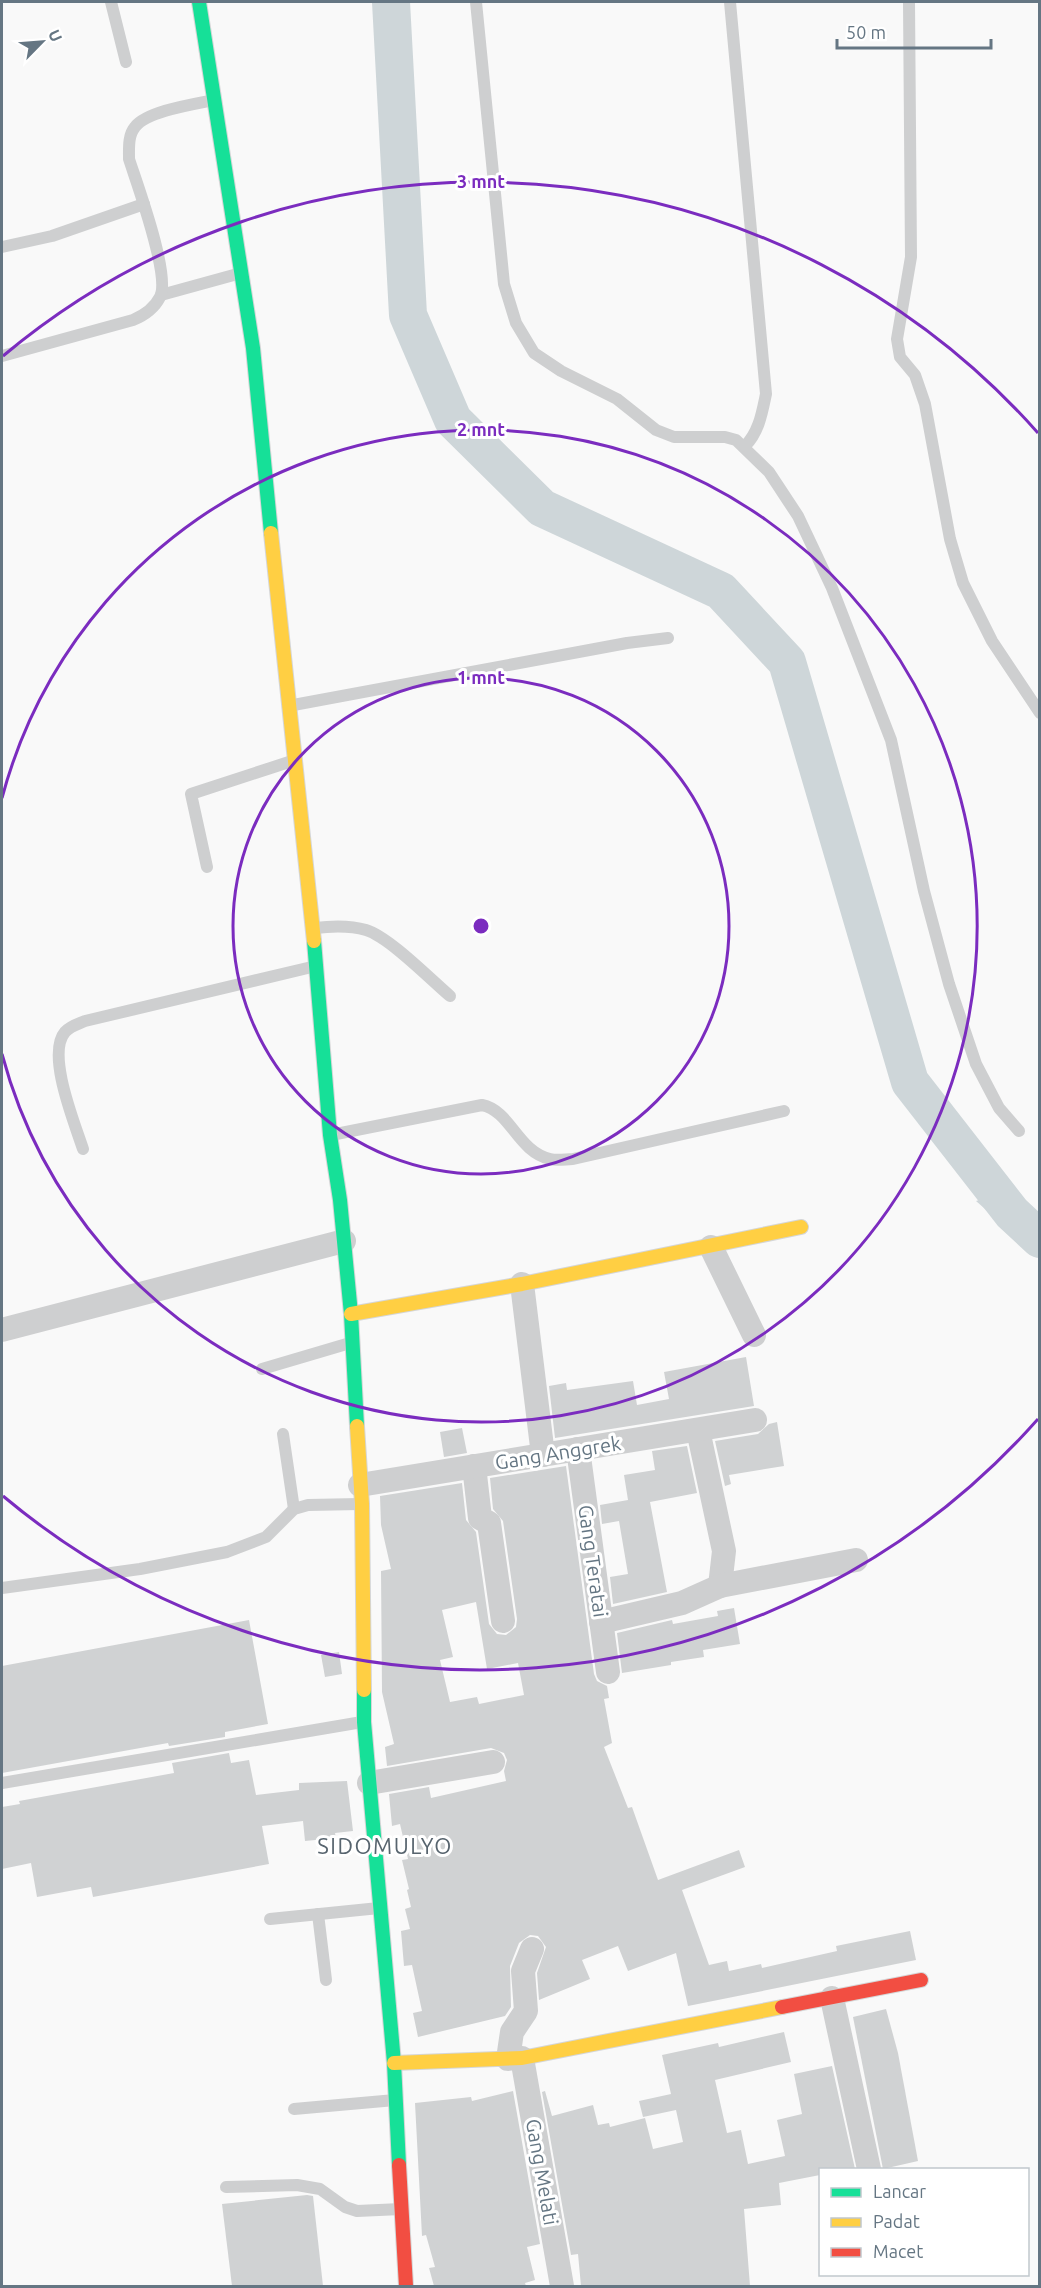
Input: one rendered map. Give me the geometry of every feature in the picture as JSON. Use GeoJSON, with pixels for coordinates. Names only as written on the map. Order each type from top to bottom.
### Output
{"type":"FeatureCollection","features":[{"type":"Feature","properties":{"kind":"street"},"geometry":{"type":"LineString","coordinates":[[199,2],[216,99],[253,348],[287,706],[317,966],[330,1136],[351,1314],[361,1494],[364,1722],[394,2063],[406,2286]]}},
{"type":"Feature","properties":{"kind":"street"},"geometry":{"type":"LineString","coordinates":[[351,1314],[522,1284],[801,1227]]}},
{"type":"Feature","properties":{"kind":"street"},"geometry":{"type":"LineString","coordinates":[[2,1330],[344,1241]]}},
{"type":"Feature","properties":{"kind":"street"},"geometry":{"type":"LineString","coordinates":[[711,1247],[754,1335]]}},
{"type":"Feature","properties":{"kind":"street"},"geometry":{"type":"LineString","coordinates":[[522,1284],[543,1455]]}},
{"type":"Feature","properties":{"kind":"street","name":"Gang Anggrek"},"geometry":{"type":"LineString","coordinates":[[361,1494],[474,1466],[755,1420]]}},
{"type":"Feature","properties":{"kind":"street"},"geometry":{"type":"LineString","coordinates":[[698,1430],[724,1551],[720,1586]]}},
{"type":"Feature","properties":{"kind":"street","name":"Gang Teratai"},"geometry":{"type":"LineString","coordinates":[[579,1449],[608,1672]]}},
{"type":"Feature","properties":{"kind":"street"},"geometry":{"type":"LineString","coordinates":[[474,1466],[480,1518],[489,1523],[503,1621]]}},
{"type":"Feature","properties":{"kind":"street"},"geometry":{"type":"LineString","coordinates":[[601,1622],[682,1603],[720,1586],[856,1560]]}},
{"type":"Feature","properties":{"kind":"street"},"geometry":{"type":"LineString","coordinates":[[369,1783],[493,1762]]}},
{"type":"Feature","properties":{"kind":"street"},"geometry":{"type":"LineString","coordinates":[[515,2059],[512,2032],[526,2011],[523,1971],[532,1949]]}},
{"type":"Feature","properties":{"kind":"street"},"geometry":{"type":"LineString","coordinates":[[394,2063],[515,2059],[921,1980]]}},
{"type":"Feature","properties":{"kind":"street"},"geometry":{"type":"LineString","coordinates":[[832,1998],[869,2168]]}},
{"type":"Feature","properties":{"kind":"street","name":"Gang Melati"},"geometry":{"type":"LineString","coordinates":[[515,2059],[562,2286]]}},
{"type":"Feature","properties":{"kind":"lane"},"geometry":{"type":"LineString","coordinates":[[111,2],[126,62]]}},
{"type":"Feature","properties":{"kind":"lane"},"geometry":{"type":"LineString","coordinates":[[476,2],[504,284],[516,323],[534,352],[561,371],[617,399],[656,430],[674,437],[725,437],[745,446],[769,472],[798,516],[832,588],[891,740],[924,891],[949,984],[976,1064],[999,1108],[1019,1131]]}},
{"type":"Feature","properties":{"kind":"lane"},"geometry":{"type":"LineString","coordinates":[[730,2],[766,394],[761,418],[753,438],[745,446]]}},
{"type":"Feature","properties":{"kind":"lane"},"geometry":{"type":"LineString","coordinates":[[909,2],[911,257],[897,339],[898,350],[915,375],[925,404],[950,539],[963,583],[992,641],[1040,713]]}},
{"type":"Feature","properties":{"kind":"lane"},"geometry":{"type":"LineString","coordinates":[[2,357],[133,320],[148,313],[161,295],[161,267],[129,159],[129,141],[135,126],[150,116],[216,99]]}},
{"type":"Feature","properties":{"kind":"lane"},"geometry":{"type":"LineString","coordinates":[[2,247],[52,236],[144,204]]}},
{"type":"Feature","properties":{"kind":"lane"},"geometry":{"type":"LineString","coordinates":[[161,295],[242,272]]}},
{"type":"Feature","properties":{"kind":"lane"},"geometry":{"type":"LineString","coordinates":[[287,706],[627,643],[668,638]]}},
{"type":"Feature","properties":{"kind":"lane"},"geometry":{"type":"LineString","coordinates":[[207,867],[191,794],[293,761]]}},
{"type":"Feature","properties":{"kind":"lane"},"geometry":{"type":"LineString","coordinates":[[313,928],[338,926],[367,930],[392,946],[450,996]]}},
{"type":"Feature","properties":{"kind":"lane"},"geometry":{"type":"LineString","coordinates":[[83,1149],[62,1079],[58,1053],[63,1034],[71,1027],[85,1021],[317,966]]}},
{"type":"Feature","properties":{"kind":"lane"},"geometry":{"type":"LineString","coordinates":[[330,1136],[482,1105],[498,1113],[518,1138],[533,1151],[550,1159],[573,1159],[784,1111]]}},
{"type":"Feature","properties":{"kind":"lane"},"geometry":{"type":"LineString","coordinates":[[262,1369],[353,1342]]}},
{"type":"Feature","properties":{"kind":"lane"},"geometry":{"type":"LineString","coordinates":[[283,1434],[294,1509]]}},
{"type":"Feature","properties":{"kind":"lane"},"geometry":{"type":"LineString","coordinates":[[2,1588],[140,1569],[227,1551],[266,1537],[294,1509],[361,1494]]}},
{"type":"Feature","properties":{"kind":"lane"},"geometry":{"type":"LineString","coordinates":[[2,1783],[364,1722]]}},
{"type":"Feature","properties":{"kind":"lane"},"geometry":{"type":"LineString","coordinates":[[270,1919],[380,1908]]}},
{"type":"Feature","properties":{"kind":"lane"},"geometry":{"type":"LineString","coordinates":[[318,1914],[326,1980]]}},
{"type":"Feature","properties":{"kind":"lane"},"geometry":{"type":"LineString","coordinates":[[294,2109],[396,2100]]}},
{"type":"Feature","properties":{"kind":"lane"},"geometry":{"type":"LineString","coordinates":[[226,2187],[297,2185],[320,2189],[345,2207],[357,2211],[402,2208]]}},
{"type":"Feature","properties":{"kind":"shaded area"},"geometry":{"type":"Polygon","coordinates":[[[1002,1193],[1039,1221],[1039,1256],[976,1201],[1002,1193]]]}},
{"type":"Feature","properties":{"kind":"building"},"geometry":{"type":"Polygon","coordinates":[[[746,1357],[754,1406],[555,1438],[549,1386],[566,1383],[567,1390],[633,1381],[637,1405],[669,1399],[664,1372],[746,1357]]]}},
{"type":"Feature","properties":{"kind":"building"},"geometry":{"type":"Polygon","coordinates":[[[777,1422],[784,1466],[729,1475],[731,1484],[725,1486],[715,1441],[758,1434],[769,1424],[777,1422]]]}},
{"type":"Feature","properties":{"kind":"building"},"geometry":{"type":"Polygon","coordinates":[[[462,1428],[467,1453],[444,1457],[440,1432],[462,1428]]]}},
{"type":"Feature","properties":{"kind":"building"},"geometry":{"type":"Polygon","coordinates":[[[687,1446],[697,1493],[650,1502],[667,1592],[613,1604],[610,1577],[628,1574],[619,1521],[602,1524],[600,1505],[628,1500],[624,1475],[655,1470],[652,1451],[687,1446]]]}},
{"type":"Feature","properties":{"kind":"building"},"geometry":{"type":"Polygon","coordinates":[[[566,1466],[594,1674],[597,1681],[607,1686],[609,1698],[604,1699],[612,1743],[604,1747],[628,1808],[632,1807],[658,1880],[739,1850],[745,1867],[682,1890],[709,1965],[727,1961],[729,1971],[761,1964],[762,1968],[837,1951],[836,1946],[910,1931],[916,1960],[688,2006],[676,1953],[628,1971],[618,1946],[582,1960],[590,1979],[539,2000],[537,1973],[546,1947],[538,1936],[530,1935],[519,1943],[510,1966],[511,2007],[505,2016],[418,2037],[413,2013],[422,2011],[412,1965],[404,1966],[401,1931],[410,1929],[405,1909],[411,1907],[407,1890],[409,1889],[402,1860],[408,1859],[400,1824],[392,1826],[389,1794],[429,1787],[431,1798],[506,1781],[504,1771],[507,1760],[504,1753],[491,1748],[387,1766],[385,1747],[394,1744],[382,1692],[381,1571],[391,1569],[381,1525],[380,1496],[462,1483],[466,1520],[476,1532],[489,1624],[497,1634],[506,1635],[516,1627],[517,1619],[503,1521],[493,1509],[490,1478],[566,1466]],[[476,1602],[442,1610],[453,1657],[440,1660],[450,1702],[477,1697],[479,1704],[524,1695],[518,1663],[487,1669],[476,1602]]]}},
{"type":"Feature","properties":{"kind":"building"},"geometry":{"type":"Polygon","coordinates":[[[734,1608],[740,1644],[703,1650],[704,1657],[622,1673],[617,1633],[672,1620],[673,1624],[718,1616],[717,1611],[734,1608]]]}},
{"type":"Feature","properties":{"kind":"building"},"geometry":{"type":"Polygon","coordinates":[[[249,1620],[268,1724],[225,1732],[225,1737],[169,1746],[168,1743],[2,1773],[2,1666],[249,1620]]]}},
{"type":"Feature","properties":{"kind":"building"},"geometry":{"type":"Polygon","coordinates":[[[339,1652],[342,1674],[325,1677],[321,1655],[339,1652]]]}},
{"type":"Feature","properties":{"kind":"building"},"geometry":{"type":"Polygon","coordinates":[[[229,1753],[231,1763],[249,1760],[256,1795],[299,1790],[299,1783],[347,1781],[353,1831],[335,1833],[336,1838],[305,1841],[303,1821],[262,1826],[269,1864],[93,1897],[91,1887],[37,1897],[31,1863],[2,1869],[2,1807],[20,1804],[19,1801],[174,1773],[172,1763],[229,1753]]]}},
{"type":"Feature","properties":{"kind":"building"},"geometry":{"type":"Polygon","coordinates":[[[886,2009],[898,2053],[918,2161],[883,2168],[853,2017],[886,2009]]]}},
{"type":"Feature","properties":{"kind":"building"},"geometry":{"type":"Polygon","coordinates":[[[784,2032],[791,2062],[715,2080],[727,2133],[741,2130],[748,2164],[785,2156],[777,2120],[802,2114],[794,2074],[832,2066],[855,2168],[819,2168],[819,2175],[779,2183],[781,2205],[744,2209],[750,2286],[581,2286],[578,2254],[571,2255],[542,2092],[545,2091],[552,2116],[593,2105],[598,2125],[609,2123],[610,2127],[645,2118],[653,2149],[683,2142],[676,2110],[643,2117],[639,2101],[671,2094],[662,2055],[718,2043],[719,2047],[784,2032]]]}},
{"type":"Feature","properties":{"kind":"building"},"geometry":{"type":"Polygon","coordinates":[[[513,2091],[540,2244],[527,2247],[535,2280],[525,2283],[526,2286],[434,2286],[429,2268],[435,2267],[426,2235],[422,2236],[415,2103],[471,2097],[472,2101],[513,2091]]]}},
{"type":"Feature","properties":{"kind":"building"},"geometry":{"type":"Polygon","coordinates":[[[313,2196],[323,2286],[232,2286],[222,2204],[313,2196]]]}},
{"type":"Feature","properties":{"kind":"waterway"},"geometry":{"type":"LineString","coordinates":[[391,2],[408,315],[453,420],[542,508],[721,591],[787,662],[910,1082],[1012,1213],[1040,1239]]}},
{"type":"Feature","properties":{"kind":"traffic: fast"},"geometry":{"type":"LineString","coordinates":[[199,2],[253,348],[271,533]]}},
{"type":"Feature","properties":{"kind":"traffic: fast"},"geometry":{"type":"LineString","coordinates":[[314,941],[330,1135],[340,1200],[351,1314],[357,1426]]}},
{"type":"Feature","properties":{"kind":"traffic: fast"},"geometry":{"type":"LineString","coordinates":[[364,1690],[364,1722],[394,2063],[399,2165]]}},
{"type":"Feature","properties":{"kind":"traffic: slow"},"geometry":{"type":"LineString","coordinates":[[271,533],[314,941]]}},
{"type":"Feature","properties":{"kind":"traffic: slow"},"geometry":{"type":"LineString","coordinates":[[351,1314],[522,1284],[801,1227]]}},
{"type":"Feature","properties":{"kind":"traffic: slow"},"geometry":{"type":"LineString","coordinates":[[357,1426],[362,1504],[364,1690]]}},
{"type":"Feature","properties":{"kind":"traffic: slow"},"geometry":{"type":"LineString","coordinates":[[394,2063],[522,2058],[782,2007]]}},
{"type":"Feature","properties":{"kind":"traffic: jam"},"geometry":{"type":"LineString","coordinates":[[782,2007],[921,1980]]}},
{"type":"Feature","properties":{"kind":"traffic: jam"},"geometry":{"type":"LineString","coordinates":[[399,2165],[406,2286]]}},
{"type":"Feature","properties":{"kind":"district","name":"SIDOMULYO"},"geometry":{"type":"Point","coordinates":[385,1846]}}]}
